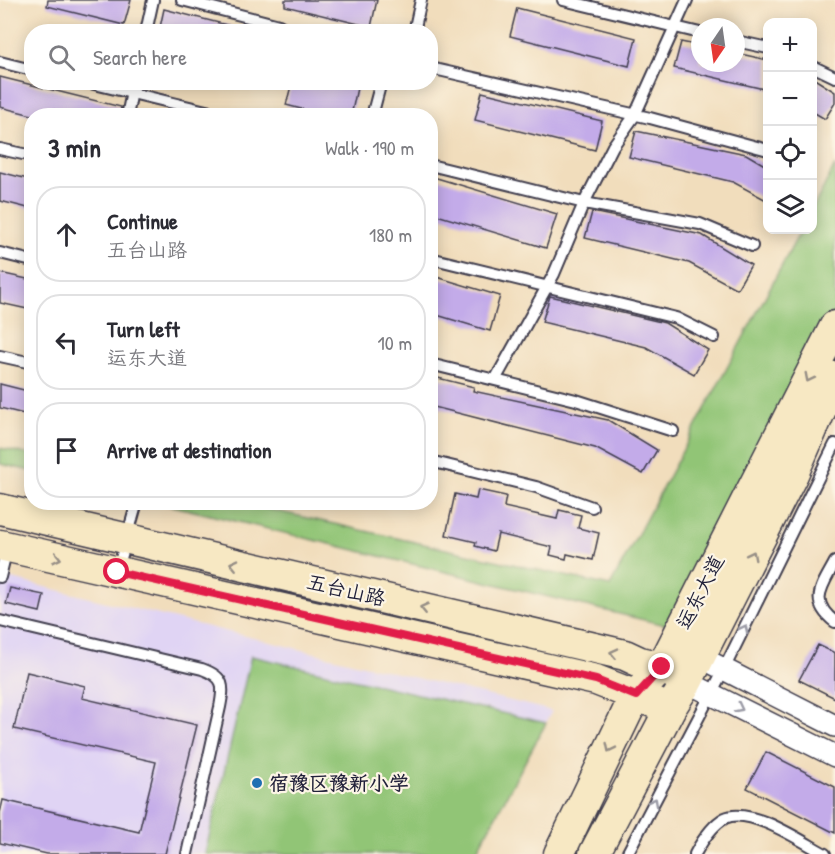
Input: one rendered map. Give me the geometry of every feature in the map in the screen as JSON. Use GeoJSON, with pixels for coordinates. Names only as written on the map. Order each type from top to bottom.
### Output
{"type":"FeatureCollection","features":[{"type":"Feature","properties":{"kind":"main road","name":"运东大道"},"geometry":{"type":"LineString","coordinates":[[559,854],[636,696],[697,674],[835,326]]}},
{"type":"Feature","properties":{"kind":"main road","name":"运东大道"},"geometry":{"type":"LineString","coordinates":[[594,854],[670,709],[697,674],[793,474],[835,377]]}},
{"type":"Feature","properties":{"kind":"main road","name":"五台山路"},"geometry":{"type":"LineString","coordinates":[[0,509],[625,655],[640,662],[697,674]]}},
{"type":"Feature","properties":{"kind":"main road","name":"五台山路"},"geometry":{"type":"LineString","coordinates":[[3,546],[596,680],[670,709]]}},
{"type":"Feature","properties":{"kind":"street"},"geometry":{"type":"LineString","coordinates":[[697,674],[835,726]]}},
{"type":"Feature","properties":{"kind":"street"},"geometry":{"type":"LineString","coordinates":[[697,674],[835,756]]}},
{"type":"Feature","properties":{"kind":"lane"},"geometry":{"type":"LineString","coordinates":[[148,24],[153,0]]}},
{"type":"Feature","properties":{"kind":"lane"},"geometry":{"type":"LineString","coordinates":[[182,0],[275,24]]}},
{"type":"Feature","properties":{"kind":"lane"},"geometry":{"type":"LineString","coordinates":[[416,24],[422,0]]}},
{"type":"Feature","properties":{"kind":"lane"},"geometry":{"type":"LineString","coordinates":[[563,0],[691,31]]}},
{"type":"Feature","properties":{"kind":"lane"},"geometry":{"type":"LineString","coordinates":[[495,380],[548,286],[584,203],[613,146],[635,115],[687,0]]}},
{"type":"Feature","properties":{"kind":"lane"},"geometry":{"type":"LineString","coordinates":[[745,43],[763,47]]}},
{"type":"Feature","properties":{"kind":"lane"},"geometry":{"type":"LineString","coordinates":[[0,62],[24,68]]}},
{"type":"Feature","properties":{"kind":"lane"},"geometry":{"type":"LineString","coordinates":[[817,68],[835,77]]}},
{"type":"Feature","properties":{"kind":"lane"},"geometry":{"type":"LineString","coordinates":[[438,70],[635,115],[763,149]]}},
{"type":"Feature","properties":{"kind":"lane"},"geometry":{"type":"LineString","coordinates":[[128,108],[132,90]]}},
{"type":"Feature","properties":{"kind":"lane"},"geometry":{"type":"LineString","coordinates":[[139,90],[200,108]]}},
{"type":"Feature","properties":{"kind":"lane"},"geometry":{"type":"LineString","coordinates":[[374,108],[379,90]]}},
{"type":"Feature","properties":{"kind":"lane"},"geometry":{"type":"LineString","coordinates":[[0,149],[24,154]]}},
{"type":"Feature","properties":{"kind":"lane"},"geometry":{"type":"LineString","coordinates":[[438,167],[584,203],[700,224],[752,246]]}},
{"type":"Feature","properties":{"kind":"lane"},"geometry":{"type":"LineString","coordinates":[[0,253],[24,259]]}},
{"type":"Feature","properties":{"kind":"lane"},"geometry":{"type":"LineString","coordinates":[[438,260],[676,318],[714,337]]}},
{"type":"Feature","properties":{"kind":"lane"},"geometry":{"type":"LineString","coordinates":[[0,356],[24,361]]}},
{"type":"Feature","properties":{"kind":"lane"},"geometry":{"type":"LineString","coordinates":[[438,366],[576,400],[673,431]]}},
{"type":"Feature","properties":{"kind":"lane"},"geometry":{"type":"LineString","coordinates":[[627,854],[697,674],[835,444]]}},
{"type":"Feature","properties":{"kind":"lane"},"geometry":{"type":"LineString","coordinates":[[438,462],[536,487],[592,507]]}},
{"type":"Feature","properties":{"kind":"lane"},"geometry":{"type":"LineString","coordinates":[[117,572],[134,510]]}},
{"type":"Feature","properties":{"kind":"lane"},"geometry":{"type":"LineString","coordinates":[[0,577],[3,546]]}},
{"type":"Feature","properties":{"kind":"lane"},"geometry":{"type":"LineString","coordinates":[[835,562],[820,591],[819,603],[823,612],[835,622]]}},
{"type":"Feature","properties":{"kind":"lane"},"geometry":{"type":"LineString","coordinates":[[0,621],[202,669],[214,673],[222,681],[222,699],[187,854]]}},
{"type":"Feature","properties":{"kind":"lane"},"geometry":{"type":"LineString","coordinates":[[695,854],[714,826],[727,817],[741,815],[766,822],[825,854]]}},
{"type":"Feature","properties":{"kind":"shaded area","name":"宿豫区豫新小学"},"geometry":{"type":"Polygon","coordinates":[[[0,576],[552,711],[475,854],[0,854],[0,576]]]}},
{"type":"Feature","properties":{"kind":"green space"},"geometry":{"type":"Polygon","coordinates":[[[835,165],[835,333],[681,629],[190,510],[272,510],[610,586],[799,234],[817,234],[817,200],[835,165]]]}},
{"type":"Feature","properties":{"kind":"green space"},"geometry":{"type":"Polygon","coordinates":[[[0,448],[24,453],[24,469],[0,464],[0,448]]]}},
{"type":"Feature","properties":{"kind":"green space"},"geometry":{"type":"Polygon","coordinates":[[[251,656],[546,723],[475,854],[205,854],[251,656]]]}},
{"type":"Feature","properties":{"kind":"building"},"geometry":{"type":"Polygon","coordinates":[[[48,0],[131,0],[124,24],[47,6],[48,0]]]}},
{"type":"Feature","properties":{"kind":"building"},"geometry":{"type":"Polygon","coordinates":[[[285,0],[377,0],[372,24],[359,24],[285,6],[285,0]]]}},
{"type":"Feature","properties":{"kind":"building"},"geometry":{"type":"Polygon","coordinates":[[[517,8],[636,38],[629,66],[510,36],[517,8]]]}},
{"type":"Feature","properties":{"kind":"building"},"geometry":{"type":"Polygon","coordinates":[[[164,9],[223,24],[161,24],[164,9]]]}},
{"type":"Feature","properties":{"kind":"building"},"geometry":{"type":"Polygon","coordinates":[[[681,42],[691,44],[691,72],[674,68],[681,42]]]}},
{"type":"Feature","properties":{"kind":"building"},"geometry":{"type":"Polygon","coordinates":[[[745,55],[763,59],[763,89],[691,72],[745,72],[745,55]]]}},
{"type":"Feature","properties":{"kind":"building"},"geometry":{"type":"Polygon","coordinates":[[[0,77],[24,83],[24,90],[52,90],[121,107],[24,108],[24,113],[0,107],[0,77]]]}},
{"type":"Feature","properties":{"kind":"building"},"geometry":{"type":"Polygon","coordinates":[[[817,81],[835,92],[835,103],[825,119],[817,114],[817,81]]]}},
{"type":"Feature","properties":{"kind":"building"},"geometry":{"type":"Polygon","coordinates":[[[290,90],[357,90],[353,108],[297,108],[286,105],[290,90]]]}},
{"type":"Feature","properties":{"kind":"building"},"geometry":{"type":"Polygon","coordinates":[[[482,92],[602,121],[595,150],[475,120],[482,92]]]}},
{"type":"Feature","properties":{"kind":"building"},"geometry":{"type":"Polygon","coordinates":[[[636,131],[746,154],[763,164],[763,198],[733,182],[629,157],[636,131]]]}},
{"type":"Feature","properties":{"kind":"building"},"geometry":{"type":"Polygon","coordinates":[[[0,172],[24,178],[24,207],[0,201],[0,172]]]}},
{"type":"Feature","properties":{"kind":"building"},"geometry":{"type":"Polygon","coordinates":[[[438,178],[557,214],[546,248],[438,215],[438,178]]]}},
{"type":"Feature","properties":{"kind":"building"},"geometry":{"type":"Polygon","coordinates":[[[592,212],[702,235],[751,265],[737,289],[689,263],[585,238],[592,212]]]}},
{"type":"Feature","properties":{"kind":"building"},"geometry":{"type":"Polygon","coordinates":[[[0,273],[24,278],[24,308],[0,303],[0,273]]]}},
{"type":"Feature","properties":{"kind":"building"},"geometry":{"type":"Polygon","coordinates":[[[438,277],[500,296],[490,331],[438,315],[438,277]]]}},
{"type":"Feature","properties":{"kind":"building"},"geometry":{"type":"Polygon","coordinates":[[[550,296],[665,323],[708,350],[694,374],[646,347],[542,322],[550,296]]]}},
{"type":"Feature","properties":{"kind":"building"},"geometry":{"type":"Polygon","coordinates":[[[438,378],[474,387],[473,391],[608,420],[657,450],[643,474],[595,448],[438,408],[438,378]]]}},
{"type":"Feature","properties":{"kind":"building"},"geometry":{"type":"Polygon","coordinates":[[[0,384],[24,390],[24,414],[0,408],[0,384]]]}},
{"type":"Feature","properties":{"kind":"building"},"geometry":{"type":"Polygon","coordinates":[[[478,490],[506,496],[504,507],[557,519],[559,510],[581,515],[578,528],[599,533],[593,560],[567,554],[566,559],[550,555],[552,547],[498,534],[494,551],[475,546],[476,542],[446,535],[455,494],[476,499],[478,490]]]}},
{"type":"Feature","properties":{"kind":"building"},"geometry":{"type":"Polygon","coordinates":[[[10,588],[44,595],[40,612],[6,604],[10,588]]]}},
{"type":"Feature","properties":{"kind":"building"},"geometry":{"type":"Polygon","coordinates":[[[818,645],[835,653],[835,698],[799,680],[818,645]]]}},
{"type":"Feature","properties":{"kind":"building"},"geometry":{"type":"Polygon","coordinates":[[[27,672],[85,686],[82,698],[197,725],[165,854],[47,854],[0,843],[0,813],[3,800],[139,832],[156,762],[14,729],[27,672]]]}},
{"type":"Feature","properties":{"kind":"building"},"geometry":{"type":"Polygon","coordinates":[[[766,752],[835,787],[835,833],[747,788],[766,752]]]}},
{"type":"Feature","properties":{"kind":"place","name":"宿豫区豫新小学"},"geometry":{"type":"Point","coordinates":[257,783]}},
{"type":"Feature","properties":{"kind":"route"},"geometry":{"type":"LineString","coordinates":[[117,572],[596,680],[636,696],[662,667]]}}]}
